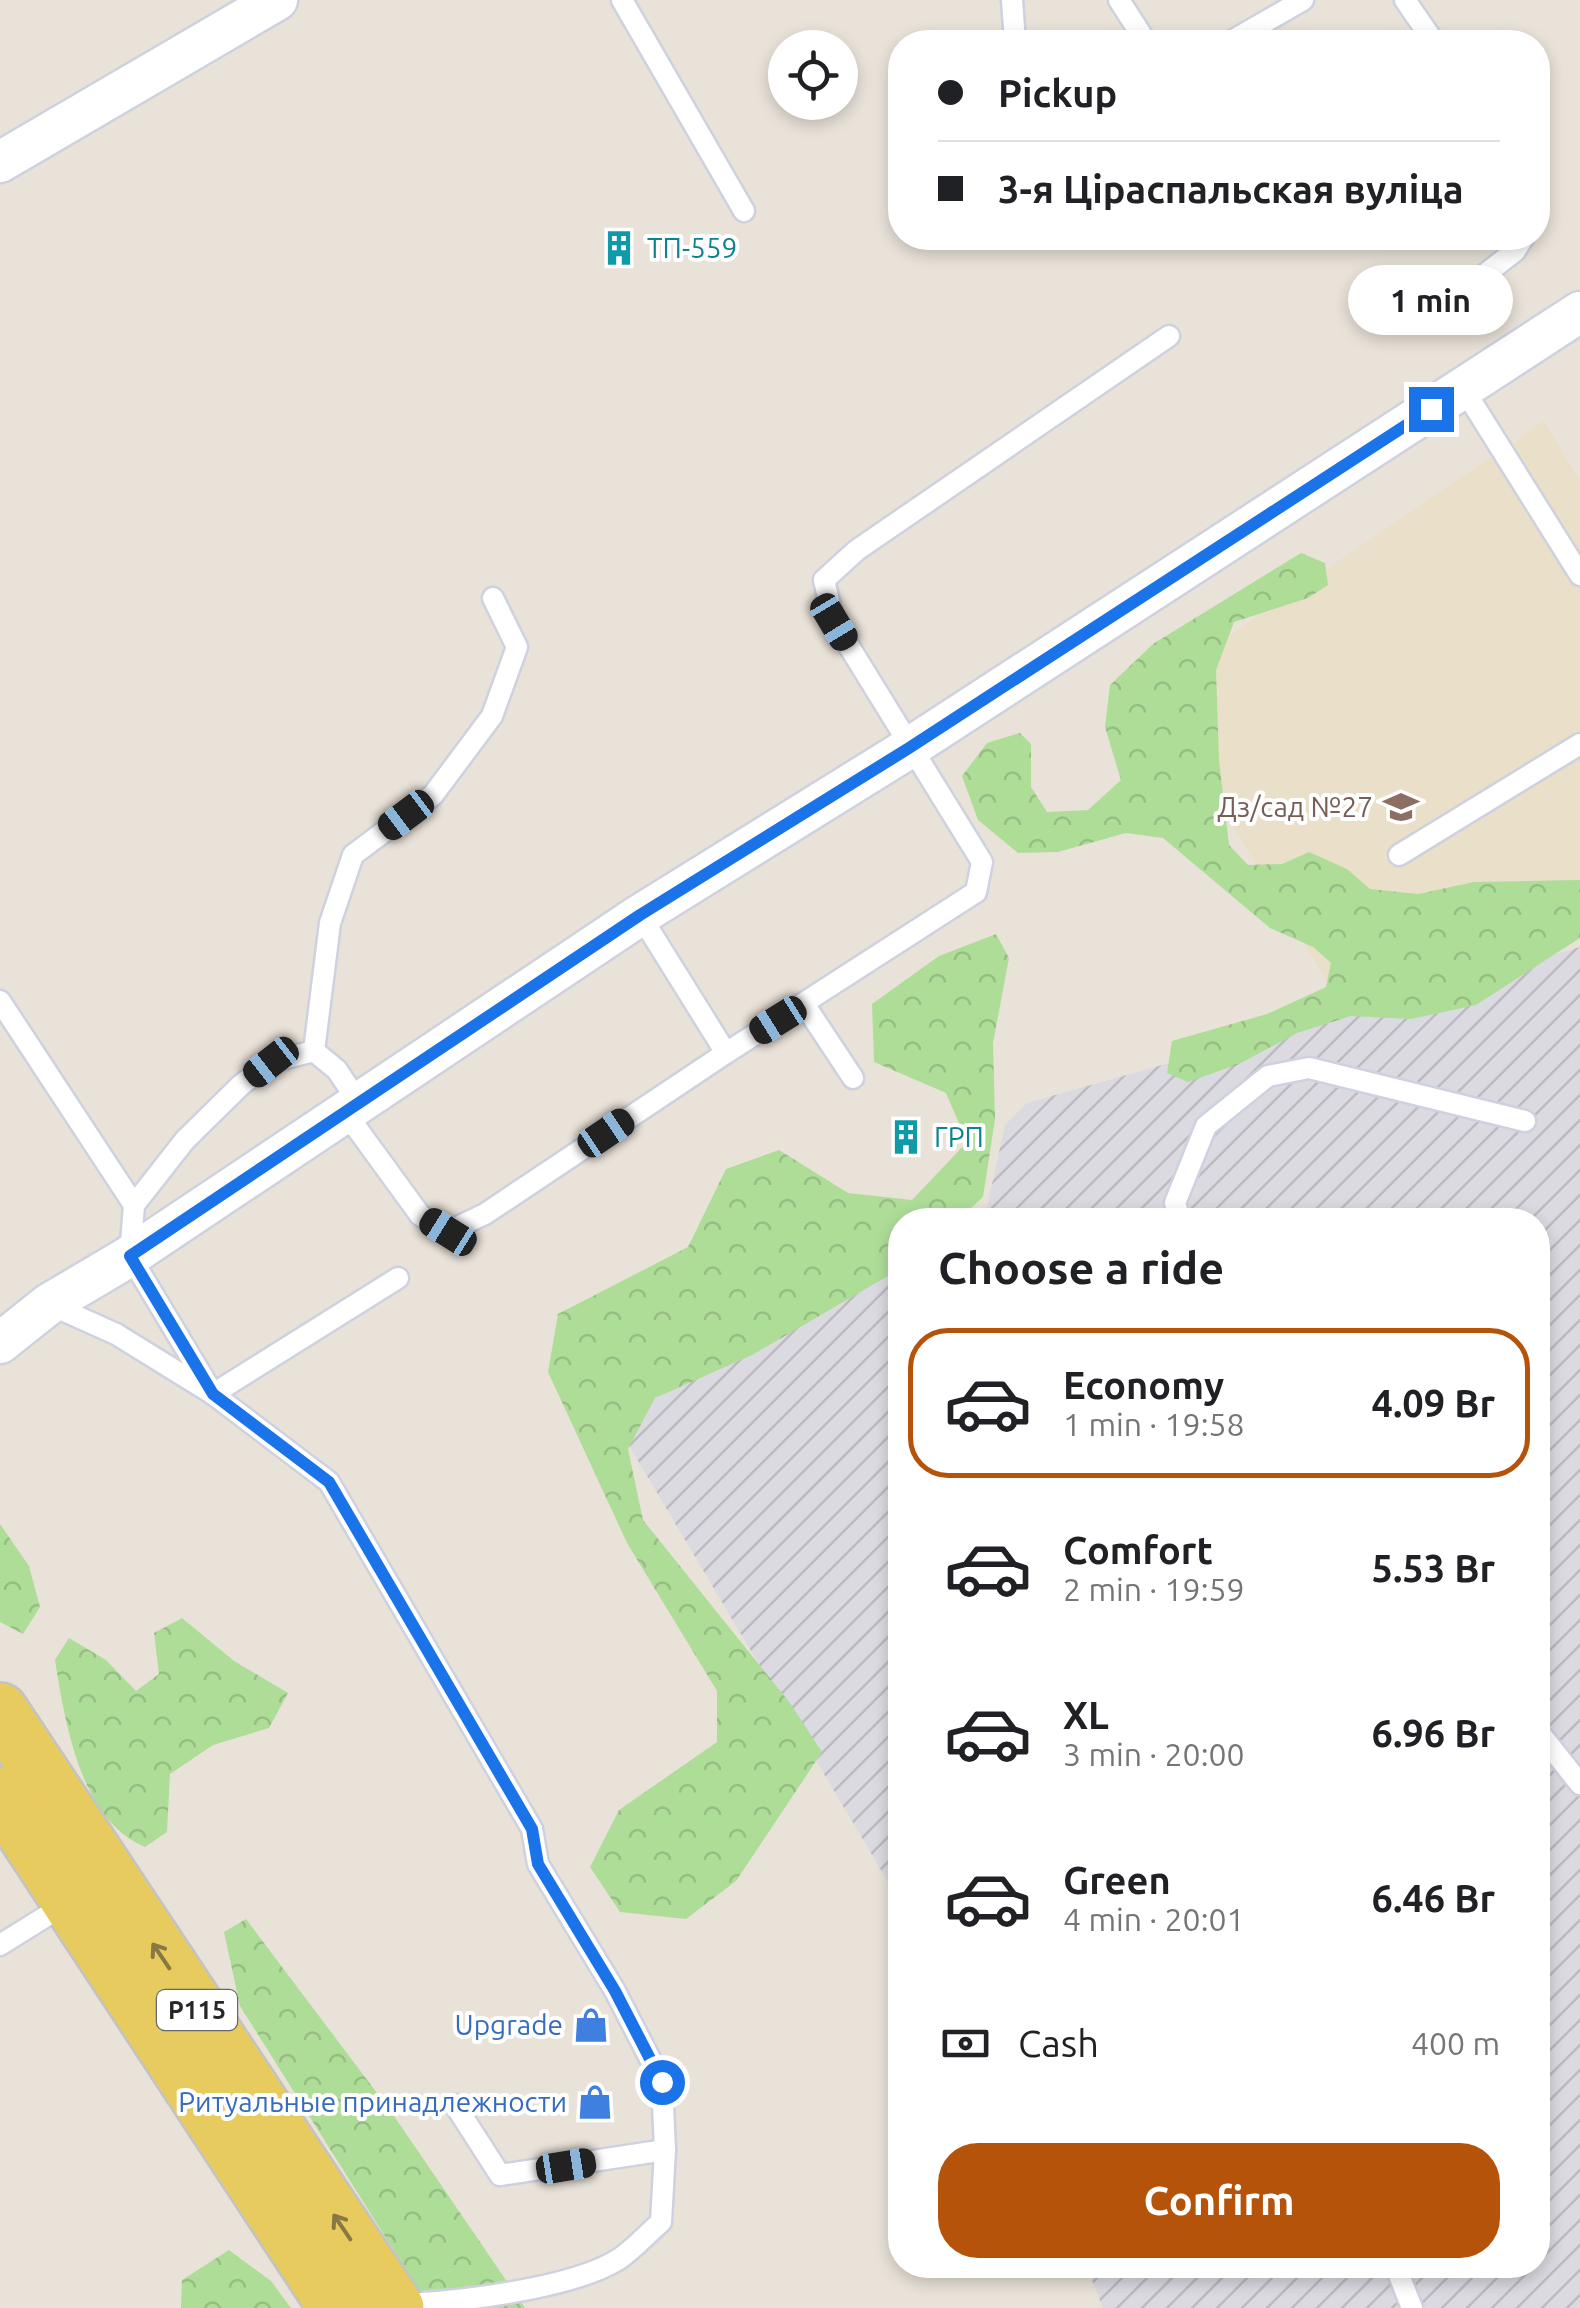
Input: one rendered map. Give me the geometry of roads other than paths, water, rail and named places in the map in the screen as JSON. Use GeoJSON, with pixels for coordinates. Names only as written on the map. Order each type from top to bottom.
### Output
{"type":"FeatureCollection","features":[{"type":"Feature","properties":{"kind":"main road","name":"Р115"},"geometry":{"type":"LineString","coordinates":[[0,1711],[90,1889],[337,2308]]}},
{"type":"Feature","properties":{"kind":"main road","name":"Р115"},"geometry":{"type":"LineString","coordinates":[[0,1795],[90,1889],[392,2307]]}},
{"type":"Feature","properties":{"kind":"street"},"geometry":{"type":"LineString","coordinates":[[0,162],[277,0]]}},
{"type":"Feature","properties":{"kind":"street"},"geometry":{"type":"LineString","coordinates":[[0,1343],[49,1304],[130,1256],[640,915],[909,748],[1580,312]]}},
{"type":"Feature","properties":{"kind":"lane"},"geometry":{"type":"LineString","coordinates":[[622,0],[744,211]]}},
{"type":"Feature","properties":{"kind":"lane"},"geometry":{"type":"LineString","coordinates":[[1012,0],[1014,30]]}},
{"type":"Feature","properties":{"kind":"lane"},"geometry":{"type":"LineString","coordinates":[[1119,0],[1138,30]]}},
{"type":"Feature","properties":{"kind":"lane"},"geometry":{"type":"LineString","coordinates":[[1251,30],[1304,0]]}},
{"type":"Feature","properties":{"kind":"lane"},"geometry":{"type":"LineString","coordinates":[[1405,0],[1426,30]]}},
{"type":"Feature","properties":{"kind":"lane"},"geometry":{"type":"LineString","coordinates":[[1439,310],[1515,250]]}},
{"type":"Feature","properties":{"kind":"lane"},"geometry":{"type":"LineString","coordinates":[[314,1050],[337,1070],[352,1107],[420,1215],[448,1232],[485,1214],[726,1052],[976,892],[982,862],[834,622],[824,580],[857,550],[1168,336]]}},
{"type":"Feature","properties":{"kind":"lane"},"geometry":{"type":"LineString","coordinates":[[1462,388],[1580,575]]}},
{"type":"Feature","properties":{"kind":"lane"},"geometry":{"type":"LineString","coordinates":[[314,1050],[330,923],[352,855],[433,796],[492,716],[517,647],[493,598]]}},
{"type":"Feature","properties":{"kind":"lane"},"geometry":{"type":"LineString","coordinates":[[1399,856],[1580,744]]}},
{"type":"Feature","properties":{"kind":"lane"},"geometry":{"type":"LineString","coordinates":[[640,915],[726,1052]]}},
{"type":"Feature","properties":{"kind":"lane"},"geometry":{"type":"LineString","coordinates":[[0,1001],[134,1205]]}},
{"type":"Feature","properties":{"kind":"lane"},"geometry":{"type":"LineString","coordinates":[[804,1004],[854,1078]]}},
{"type":"Feature","properties":{"kind":"lane"},"geometry":{"type":"LineString","coordinates":[[213,1394],[130,1256],[134,1205],[185,1140],[240,1085],[271,1062],[314,1050]]}},
{"type":"Feature","properties":{"kind":"lane"},"geometry":{"type":"LineString","coordinates":[[1177,1208],[1175,1202],[1206,1126],[1268,1076],[1309,1068],[1525,1121]]}},
{"type":"Feature","properties":{"kind":"lane"},"geometry":{"type":"LineString","coordinates":[[213,1394],[398,1278]]}},
{"type":"Feature","properties":{"kind":"lane"},"geometry":{"type":"LineString","coordinates":[[49,1304],[116,1334],[213,1394],[329,1482],[532,1829],[538,1864],[615,1991],[662,2082],[666,2150],[661,2222],[618,2259],[575,2276],[448,2302],[392,2307]]}},
{"type":"Feature","properties":{"kind":"lane"},"geometry":{"type":"LineString","coordinates":[[1550,1746],[1580,1784]]}},
{"type":"Feature","properties":{"kind":"lane"},"geometry":{"type":"LineString","coordinates":[[0,1945],[90,1889]]}},
{"type":"Feature","properties":{"kind":"lane"},"geometry":{"type":"LineString","coordinates":[[455,2105],[500,2176],[666,2150]]}},
{"type":"Feature","properties":{"kind":"lane"},"geometry":{"type":"LineString","coordinates":[[1400,2278],[1412,2308]]}},
{"type":"Feature","properties":{"kind":"place","name":"ТП-559"},"geometry":{"type":"Point","coordinates":[619,248]}},
{"type":"Feature","properties":{"kind":"place","name":"Дз/сад №27"},"geometry":{"type":"Point","coordinates":[1401,807]}},
{"type":"Feature","properties":{"kind":"place","name":"ГРП"},"geometry":{"type":"Point","coordinates":[906,1137]}},
{"type":"Feature","properties":{"kind":"place","name":"Upgrade"},"geometry":{"type":"Point","coordinates":[591,2025]}},
{"type":"Feature","properties":{"kind":"place","name":"Ритуальные принадлежности"},"geometry":{"type":"Point","coordinates":[595,2102]}}]}
